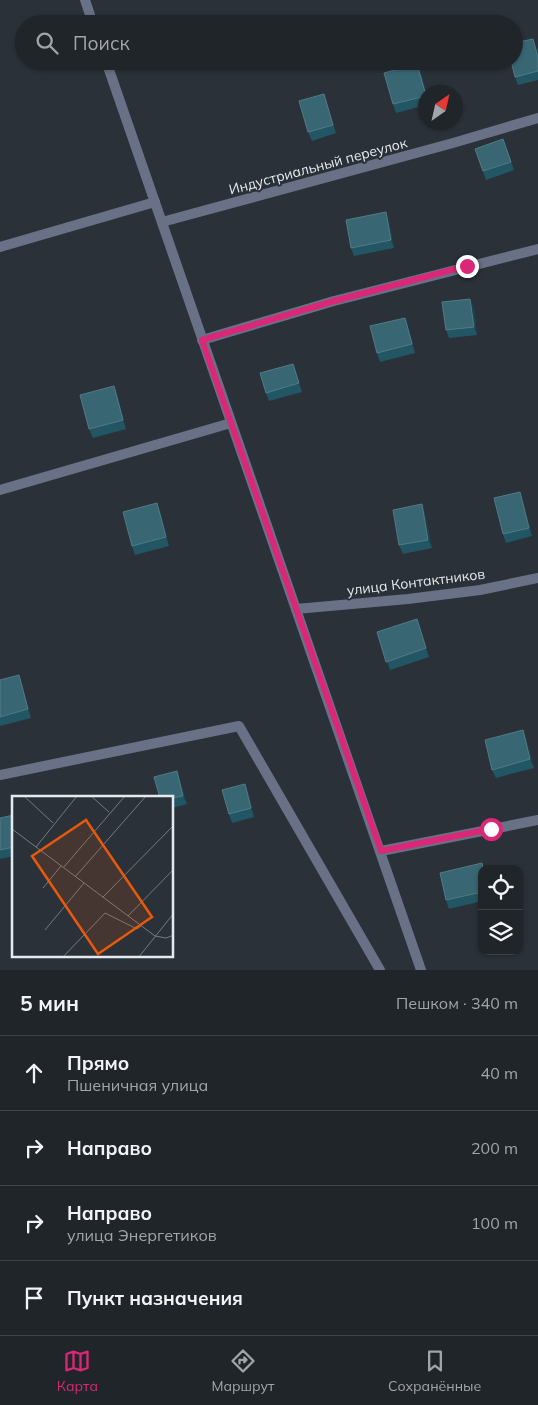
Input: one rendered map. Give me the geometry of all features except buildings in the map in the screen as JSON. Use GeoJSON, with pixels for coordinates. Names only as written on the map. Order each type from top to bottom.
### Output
{"type":"FeatureCollection","features":[{"type":"Feature","properties":{"kind":"street"},"geometry":{"type":"LineString","coordinates":[[85,0],[90,15]]}},
{"type":"Feature","properties":{"kind":"street"},"geometry":{"type":"LineString","coordinates":[[109,70],[421,970]]}},
{"type":"Feature","properties":{"kind":"street","name":"Индустриальный переулок"},"geometry":{"type":"LineString","coordinates":[[162,222],[538,118]]}},
{"type":"Feature","properties":{"kind":"street"},"geometry":{"type":"LineString","coordinates":[[0,247],[155,202]]}},
{"type":"Feature","properties":{"kind":"street"},"geometry":{"type":"LineString","coordinates":[[202,340],[334,301],[538,250]]}},
{"type":"Feature","properties":{"kind":"street"},"geometry":{"type":"LineString","coordinates":[[0,490],[231,423]]}},
{"type":"Feature","properties":{"kind":"street","name":"улица Контактников"},"geometry":{"type":"LineString","coordinates":[[296,608],[408,600],[480,590],[538,578]]}},
{"type":"Feature","properties":{"kind":"street"},"geometry":{"type":"LineString","coordinates":[[0,775],[239,726],[380,970]]}},
{"type":"Feature","properties":{"kind":"street"},"geometry":{"type":"LineString","coordinates":[[381,851],[538,820]]}},
{"type":"Feature","properties":{"kind":"route"},"geometry":{"type":"LineString","coordinates":[[467,266],[334,301],[202,340],[381,851],[491,829]]}}]}
